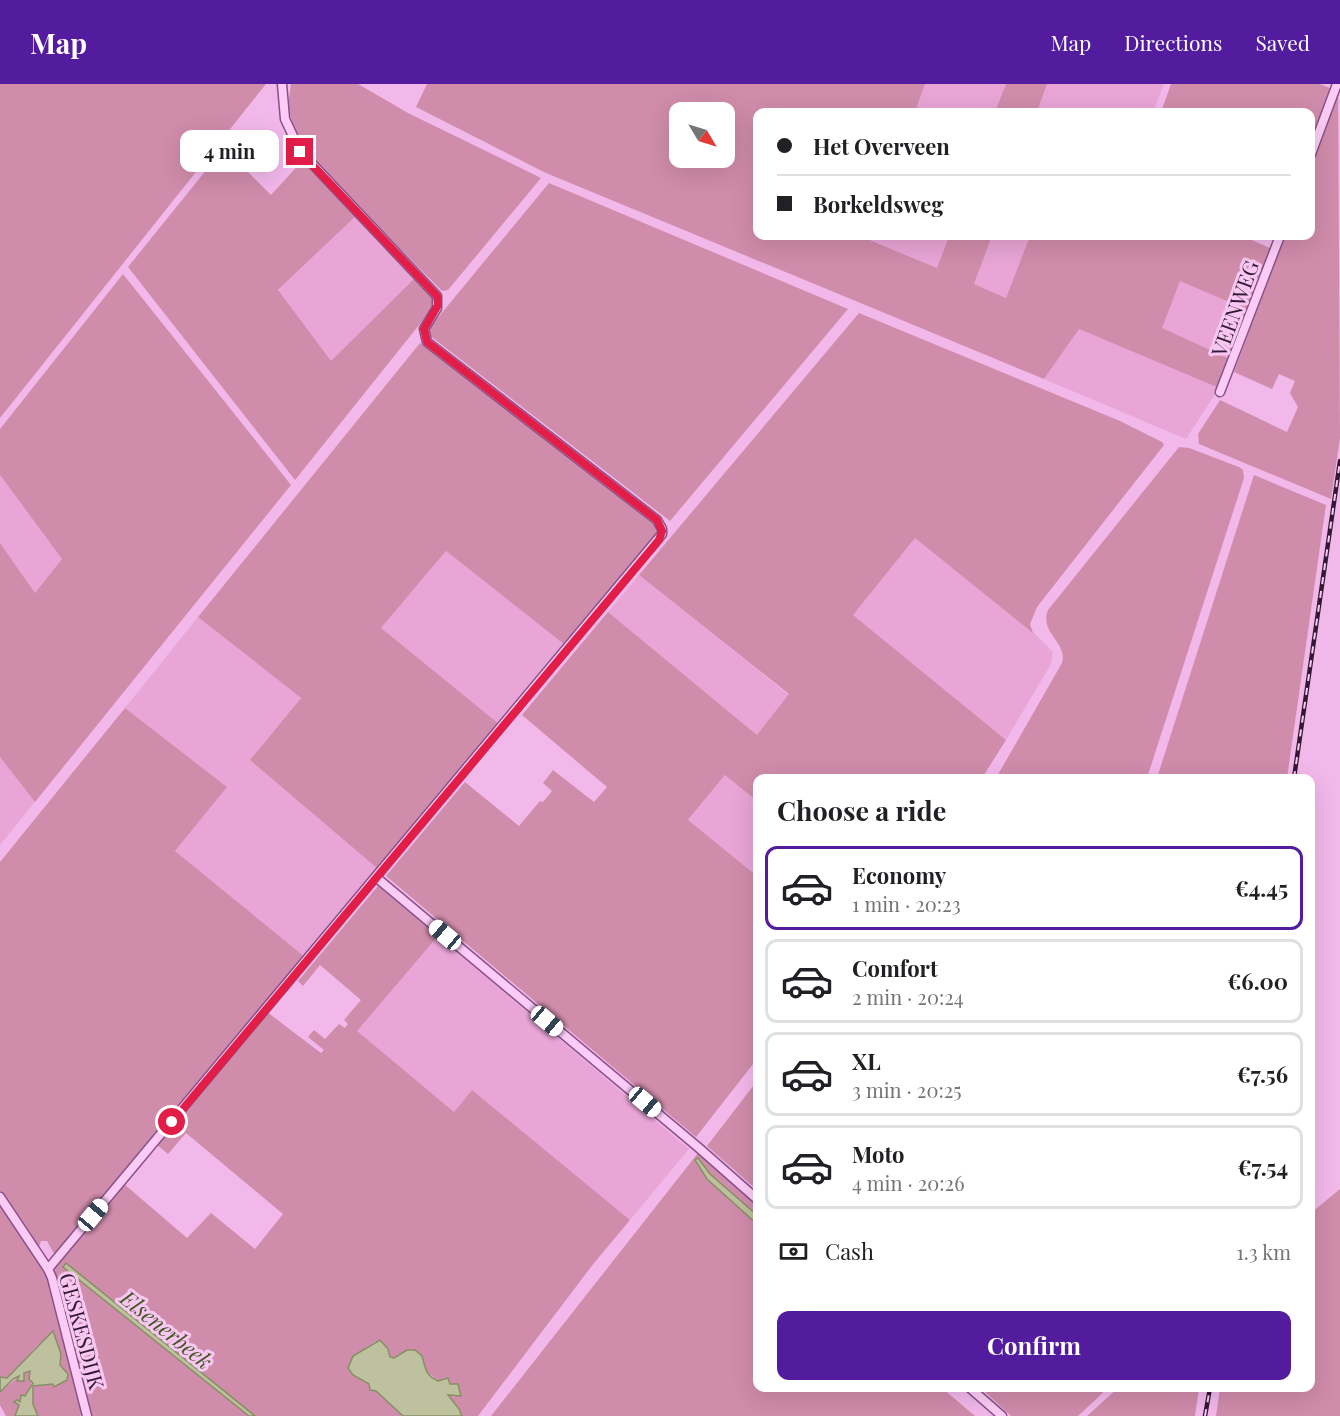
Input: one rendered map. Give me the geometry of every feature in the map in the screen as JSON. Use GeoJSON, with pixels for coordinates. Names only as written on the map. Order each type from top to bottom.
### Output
{"type":"FeatureCollection","features":[{"type":"Feature","properties":{"kind":"street"},"geometry":{"type":"LineString","coordinates":[[48,1269],[659,540],[662,529],[657,520],[430,345],[424,333],[438,302],[432,290],[300,152],[285,119],[282,84]]}},
{"type":"Feature","properties":{"kind":"street"},"geometry":{"type":"LineString","coordinates":[[1315,143],[1337,84]]}},
{"type":"Feature","properties":{"kind":"street","name":"VEENWEG"},"geometry":{"type":"LineString","coordinates":[[1220,392],[1278,240]]}},
{"type":"Feature","properties":{"kind":"street"},"geometry":{"type":"LineString","coordinates":[[377,878],[753,1196]]}},
{"type":"Feature","properties":{"kind":"street","name":"GESKESDIJK"},"geometry":{"type":"LineString","coordinates":[[0,1197],[48,1269],[87,1416]]}},
{"type":"Feature","properties":{"kind":"street"},"geometry":{"type":"LineString","coordinates":[[975,1392],[1002,1416]]}},
{"type":"Feature","properties":{"kind":"shaded area"},"geometry":{"type":"Polygon","coordinates":[[[0,84],[266,84],[0,418],[0,84]]]}},
{"type":"Feature","properties":{"kind":"shaded area"},"geometry":{"type":"Polygon","coordinates":[[[291,84],[358,84],[408,113],[541,178],[448,290],[442,291],[331,180],[301,145],[293,128],[288,105],[291,84]]]}},
{"type":"Feature","properties":{"kind":"shaded area"},"geometry":{"type":"Polygon","coordinates":[[[427,84],[925,84],[916,108],[753,108],[753,240],[870,240],[937,268],[948,240],[990,240],[974,284],[1006,298],[1028,240],[1252,240],[1272,249],[1250,311],[1180,281],[1162,328],[1232,360],[1219,388],[1079,329],[1044,379],[546,173],[416,107],[427,84]]]}},
{"type":"Feature","properties":{"kind":"shaded area"},"geometry":{"type":"Polygon","coordinates":[[[925,84],[1006,84],[997,108],[916,108],[925,84]]]}},
{"type":"Feature","properties":{"kind":"shaded area"},"geometry":{"type":"Polygon","coordinates":[[[1006,84],[1047,84],[1038,108],[997,108],[1006,84]]]}},
{"type":"Feature","properties":{"kind":"shaded area"},"geometry":{"type":"Polygon","coordinates":[[[1047,84],[1164,84],[1155,108],[1038,108],[1047,84]]]}},
{"type":"Feature","properties":{"kind":"shaded area"},"geometry":{"type":"Polygon","coordinates":[[[1171,84],[1320,84],[1330,88],[1315,131],[1315,108],[1162,108],[1171,84]]]}},
{"type":"Feature","properties":{"kind":"shaded area"},"geometry":{"type":"Polygon","coordinates":[[[1338,84],[1340,438],[1331,499],[1199,444],[1198,434],[1220,400],[1287,432],[1298,407],[1290,393],[1295,381],[1279,374],[1272,389],[1234,372],[1283,240],[1315,240],[1315,150],[1338,84]]]}},
{"type":"Feature","properties":{"kind":"shaded area"},"geometry":{"type":"Polygon","coordinates":[[[224,148],[271,195],[304,159],[357,215],[278,290],[331,361],[417,276],[433,297],[435,305],[295,480],[128,267],[224,148]]]}},
{"type":"Feature","properties":{"kind":"shaded area"},"geometry":{"type":"Polygon","coordinates":[[[549,183],[848,309],[670,521],[429,335],[428,330],[431,326],[549,183]]]}},
{"type":"Feature","properties":{"kind":"shaded area"},"geometry":{"type":"Polygon","coordinates":[[[357,215],[417,276],[331,362],[278,291],[357,215]]]}},
{"type":"Feature","properties":{"kind":"shaded area"},"geometry":{"type":"Polygon","coordinates":[[[871,240],[948,240],[937,268],[871,240]]]}},
{"type":"Feature","properties":{"kind":"shaded area"},"geometry":{"type":"Polygon","coordinates":[[[990,240],[1028,240],[1006,298],[974,284],[990,240]]]}},
{"type":"Feature","properties":{"kind":"shaded area"},"geometry":{"type":"Polygon","coordinates":[[[123,274],[291,485],[35,802],[0,757],[0,543],[35,593],[62,559],[0,475],[0,429],[123,274]]]}},
{"type":"Feature","properties":{"kind":"shaded area"},"geometry":{"type":"Polygon","coordinates":[[[1180,280],[1250,311],[1232,360],[1161,328],[1180,280]]]}},
{"type":"Feature","properties":{"kind":"shaded area"},"geometry":{"type":"Polygon","coordinates":[[[859,313],[1120,421],[1164,445],[1037,607],[1030,624],[1033,633],[915,538],[853,615],[1006,740],[985,774],[753,774],[753,798],[725,775],[688,820],[753,873],[753,1064],[696,1137],[386,876],[465,782],[519,826],[540,801],[543,802],[552,791],[543,783],[553,770],[594,802],[607,787],[522,715],[608,612],[757,735],[789,694],[639,575],[859,313]]]}},
{"type":"Feature","properties":{"kind":"shaded area"},"geometry":{"type":"Polygon","coordinates":[[[1079,329],[1219,388],[1186,439],[1044,379],[1079,329]]]}},
{"type":"Feature","properties":{"kind":"shaded area"},"geometry":{"type":"Polygon","coordinates":[[[420,343],[657,525],[656,537],[565,645],[446,551],[381,628],[499,724],[378,869],[250,760],[301,698],[198,617],[420,343]]]}},
{"type":"Feature","properties":{"kind":"shaded area"},"geometry":{"type":"Polygon","coordinates":[[[1179,447],[1189,448],[1243,470],[1244,478],[1148,774],[998,774],[1062,663],[1061,649],[1047,625],[1048,610],[1179,447]]]}},
{"type":"Feature","properties":{"kind":"shaded area"},"geometry":{"type":"Polygon","coordinates":[[[0,475],[62,559],[35,593],[0,543],[0,475]]]}},
{"type":"Feature","properties":{"kind":"shaded area"},"geometry":{"type":"Polygon","coordinates":[[[1254,475],[1326,505],[1288,774],[1158,774],[1254,475]]]}},
{"type":"Feature","properties":{"kind":"shaded area"},"geometry":{"type":"Polygon","coordinates":[[[915,538],[1033,632],[1053,652],[1051,664],[1006,740],[853,615],[915,538]]]}},
{"type":"Feature","properties":{"kind":"shaded area"},"geometry":{"type":"Polygon","coordinates":[[[446,551],[565,645],[499,724],[380,629],[446,551]]]}},
{"type":"Feature","properties":{"kind":"shaded area"},"geometry":{"type":"Polygon","coordinates":[[[639,575],[789,695],[757,735],[608,612],[639,575]]]}},
{"type":"Feature","properties":{"kind":"shaded area"},"geometry":{"type":"Polygon","coordinates":[[[198,617],[301,698],[250,760],[378,869],[305,957],[175,851],[227,787],[125,708],[198,617]]]}},
{"type":"Feature","properties":{"kind":"shaded area"},"geometry":{"type":"Polygon","coordinates":[[[125,708],[227,787],[175,851],[305,957],[56,1257],[47,1241],[41,1241],[38,1249],[0,1191],[0,862],[125,708]]]}},
{"type":"Feature","properties":{"kind":"shaded area"},"geometry":{"type":"Polygon","coordinates":[[[0,757],[35,802],[0,845],[0,757]]]}},
{"type":"Feature","properties":{"kind":"shaded area"},"geometry":{"type":"Polygon","coordinates":[[[725,775],[753,798],[753,874],[688,821],[725,775]]]}},
{"type":"Feature","properties":{"kind":"shaded area"},"geometry":{"type":"Polygon","coordinates":[[[378,886],[438,936],[357,1031],[454,1112],[472,1090],[630,1220],[594,1263],[478,1416],[462,1416],[459,1408],[448,1395],[455,1397],[445,1378],[439,1381],[401,1353],[394,1358],[390,1357],[388,1349],[376,1341],[358,1353],[353,1375],[369,1385],[403,1416],[255,1416],[63,1267],[249,1416],[91,1416],[54,1276],[56,1265],[124,1184],[187,1238],[211,1213],[255,1249],[283,1214],[186,1133],[168,1154],[156,1144],[267,1012],[321,1053],[324,1050],[308,1037],[314,1030],[325,1039],[339,1024],[345,1028],[348,1024],[344,1020],[361,1000],[320,965],[303,986],[298,981],[378,886]]]}},
{"type":"Feature","properties":{"kind":"shaded area"},"geometry":{"type":"Polygon","coordinates":[[[438,936],[689,1149],[630,1220],[472,1090],[454,1112],[356,1031],[438,936]]]}},
{"type":"Feature","properties":{"kind":"shaded area"},"geometry":{"type":"Polygon","coordinates":[[[753,1086],[753,1186],[707,1146],[753,1086]]]}},
{"type":"Feature","properties":{"kind":"shaded area"},"geometry":{"type":"Polygon","coordinates":[[[698,1153],[753,1202],[753,1212],[710,1174],[698,1158],[696,1161],[707,1179],[753,1220],[753,1392],[947,1392],[975,1416],[491,1416],[698,1153]]]}},
{"type":"Feature","properties":{"kind":"shaded area"},"geometry":{"type":"Polygon","coordinates":[[[698,1158],[710,1174],[753,1212],[753,1220],[707,1179],[695,1160],[698,1158]]]}},
{"type":"Feature","properties":{"kind":"shaded area"},"geometry":{"type":"Polygon","coordinates":[[[1340,1189],[1340,1416],[1216,1416],[1219,1392],[1315,1392],[1315,1210],[1340,1189]]]}},
{"type":"Feature","properties":{"kind":"shaded area"},"geometry":{"type":"Polygon","coordinates":[[[0,1203],[46,1274],[80,1416],[38,1416],[33,1404],[33,1386],[67,1380],[68,1377],[60,1364],[61,1354],[53,1331],[32,1351],[25,1363],[7,1378],[0,1377],[0,1203]]]}},
{"type":"Feature","properties":{"kind":"shaded area"},"geometry":{"type":"Polygon","coordinates":[[[66,1263],[255,1416],[249,1416],[63,1267],[66,1263]]]}},
{"type":"Feature","properties":{"kind":"shaded area"},"geometry":{"type":"Polygon","coordinates":[[[53,1331],[61,1354],[60,1365],[68,1374],[67,1380],[54,1387],[53,1384],[33,1386],[33,1404],[38,1416],[15,1416],[19,1405],[14,1402],[17,1400],[20,1402],[21,1395],[25,1396],[33,1383],[29,1379],[30,1371],[24,1373],[24,1381],[17,1381],[19,1376],[0,1392],[0,1377],[7,1378],[53,1331]]]}},
{"type":"Feature","properties":{"kind":"shaded area"},"geometry":{"type":"Polygon","coordinates":[[[380,1340],[388,1349],[390,1357],[394,1358],[407,1350],[415,1350],[422,1356],[431,1376],[438,1381],[448,1378],[450,1384],[458,1384],[461,1396],[448,1395],[462,1416],[403,1416],[376,1391],[370,1390],[369,1384],[353,1375],[348,1368],[353,1356],[380,1340]]]}},
{"type":"Feature","properties":{"kind":"shaded area"},"geometry":{"type":"Polygon","coordinates":[[[30,1371],[32,1381],[29,1390],[25,1396],[21,1396],[15,1416],[6,1416],[0,1405],[0,1392],[19,1376],[18,1380],[24,1378],[24,1373],[30,1371]]]}},
{"type":"Feature","properties":{"kind":"shaded area"},"geometry":{"type":"Polygon","coordinates":[[[985,1392],[1104,1392],[1078,1416],[1011,1416],[985,1392]]]}},
{"type":"Feature","properties":{"kind":"shaded area"},"geometry":{"type":"Polygon","coordinates":[[[1114,1392],[1198,1392],[1195,1416],[1087,1416],[1114,1392]]]}},
{"type":"Feature","properties":{"kind":"railway"},"geometry":{"type":"LineString","coordinates":[[1295,774],[1340,461]]}},
{"type":"Feature","properties":{"kind":"railway"},"geometry":{"type":"LineString","coordinates":[[1205,1416],[1209,1392]]}},
{"type":"Feature","properties":{"kind":"route"},"geometry":{"type":"LineString","coordinates":[[172,1122],[659,540],[662,531],[657,520],[427,342],[424,329],[438,305],[437,296],[300,152]]}},
{"type":"Feature","properties":{"kind":"water label","name":"Elsenerbeek"},"geometry":{"type":"Point","coordinates":[167,1329]}}]}
